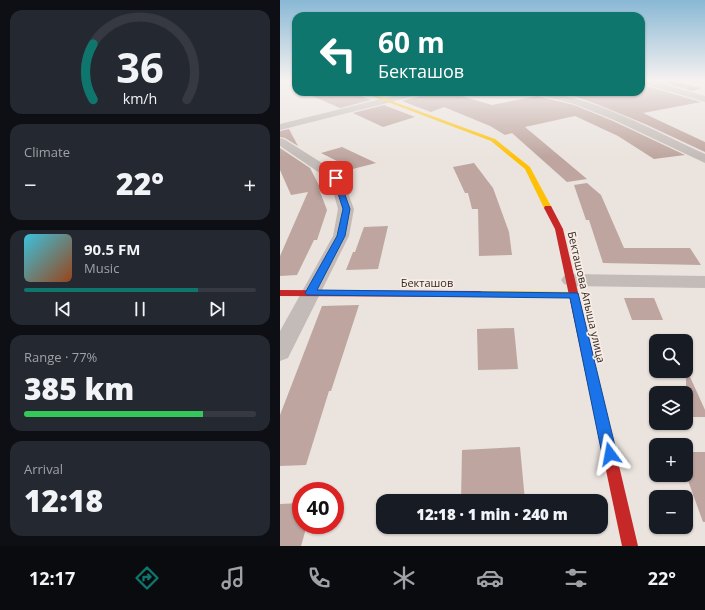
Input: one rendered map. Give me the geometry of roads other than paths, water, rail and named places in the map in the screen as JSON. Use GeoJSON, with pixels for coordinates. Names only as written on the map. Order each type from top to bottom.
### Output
{"type":"FeatureCollection","features":[{"type":"Feature","properties":{"kind":"street"},"geometry":{"type":"LineString","coordinates":[[280,127],[361,106]]}},
{"type":"Feature","properties":{"kind":"street","name":"Бекташова Апыша улица"},"geometry":{"type":"LineString","coordinates":[[403,106],[493,140],[528,168],[559,229],[630,546]]}},
{"type":"Feature","properties":{"kind":"street"},"geometry":{"type":"LineString","coordinates":[[588,106],[618,118],[705,159]]}},
{"type":"Feature","properties":{"kind":"street"},"geometry":{"type":"LineString","coordinates":[[280,141],[336,178],[346,209],[341,236],[280,352]]}},
{"type":"Feature","properties":{"kind":"street"},"geometry":{"type":"LineString","coordinates":[[572,288],[705,282]]}},
{"type":"Feature","properties":{"kind":"street","name":"Бекташов"},"geometry":{"type":"LineString","coordinates":[[280,293],[572,288]]}}]}
